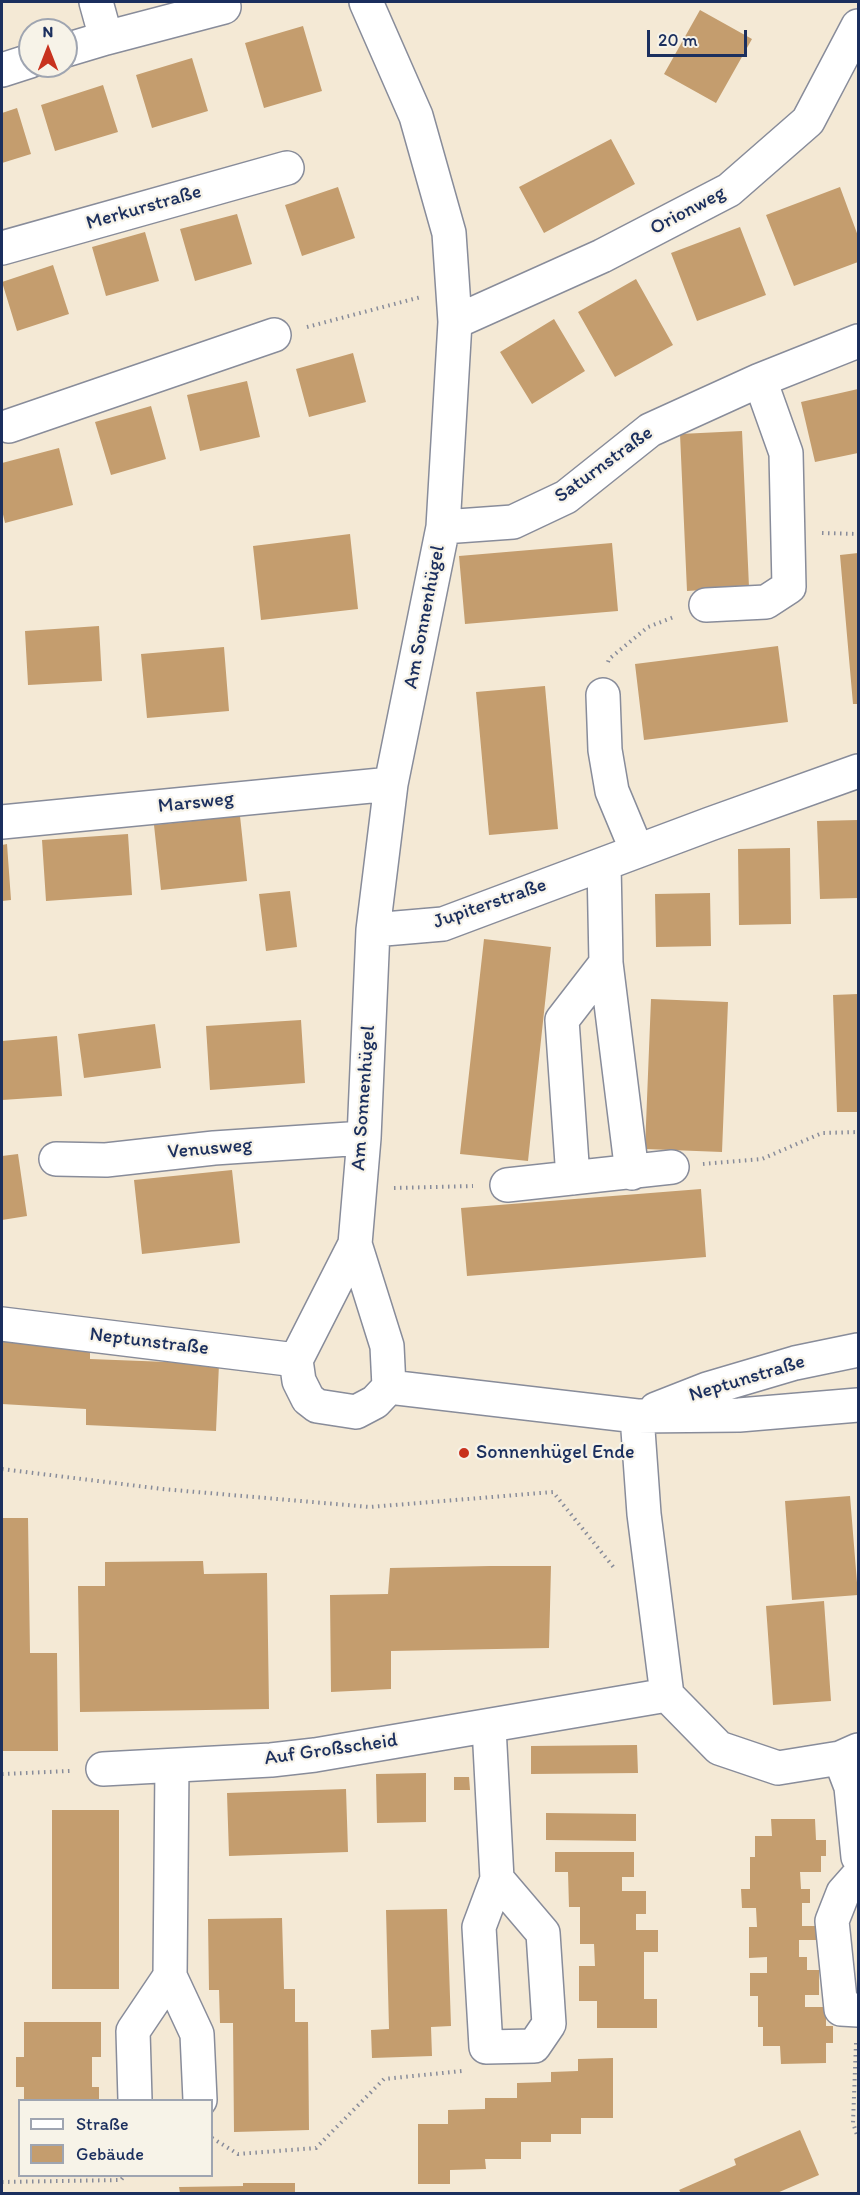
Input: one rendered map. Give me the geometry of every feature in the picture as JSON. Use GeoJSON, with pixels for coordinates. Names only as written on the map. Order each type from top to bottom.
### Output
{"type":"FeatureCollection","features":[{"type":"Feature","properties":{"kind":"street"},"geometry":{"type":"LineString","coordinates":[[96,2],[106,38]]}},
{"type":"Feature","properties":{"kind":"street","name":"Am Sonnenhügel"},"geometry":{"type":"LineString","coordinates":[[355,1244],[364,1138],[373,930],[392,784],[443,526],[455,322],[448,233],[417,116],[366,2]]}},
{"type":"Feature","properties":{"kind":"street"},"geometry":{"type":"LineString","coordinates":[[78,46],[224,7]]}},
{"type":"Feature","properties":{"kind":"street","name":"Orionweg"},"geometry":{"type":"LineString","coordinates":[[455,322],[602,256],[729,190],[808,121],[858,26]]}},
{"type":"Feature","properties":{"kind":"street"},"geometry":{"type":"LineString","coordinates":[[2,70],[18,65]]}},
{"type":"Feature","properties":{"kind":"street","name":"Merkurstraße"},"geometry":{"type":"LineString","coordinates":[[2,248],[287,168]]}},
{"type":"Feature","properties":{"kind":"street"},"geometry":{"type":"LineString","coordinates":[[4,421],[274,335]]}},
{"type":"Feature","properties":{"kind":"street","name":"Saturnstraße"},"geometry":{"type":"LineString","coordinates":[[443,526],[513,522],[566,497],[650,430],[760,380],[858,341]]}},
{"type":"Feature","properties":{"kind":"street"},"geometry":{"type":"LineString","coordinates":[[706,605],[766,602],[789,587],[786,453],[760,380]]}},
{"type":"Feature","properties":{"kind":"street"},"geometry":{"type":"LineString","coordinates":[[603,695],[605,750],[612,791],[637,850]]}},
{"type":"Feature","properties":{"kind":"street","name":"Jupiterstraße"},"geometry":{"type":"LineString","coordinates":[[373,930],[443,924],[637,850],[858,771]]}},
{"type":"Feature","properties":{"kind":"street","name":"Marsweg"},"geometry":{"type":"LineString","coordinates":[[2,822],[392,784]]}},
{"type":"Feature","properties":{"kind":"street"},"geometry":{"type":"LineString","coordinates":[[604,864],[606,963],[632,1173]]}},
{"type":"Feature","properties":{"kind":"street"},"geometry":{"type":"LineString","coordinates":[[573,1178],[562,1020],[606,963]]}},
{"type":"Feature","properties":{"kind":"street","name":"Venusweg"},"geometry":{"type":"LineString","coordinates":[[56,1159],[106,1160],[214,1148],[364,1138]]}},
{"type":"Feature","properties":{"kind":"street"},"geometry":{"type":"LineString","coordinates":[[507,1185],[672,1167]]}},
{"type":"Feature","properties":{"kind":"street"},"geometry":{"type":"LineString","coordinates":[[355,1244],[387,1346],[389,1387],[375,1402],[356,1412],[317,1406],[308,1399],[299,1380],[296,1360],[355,1244]]}},
{"type":"Feature","properties":{"kind":"street","name":"Neptunstraße"},"geometry":{"type":"LineString","coordinates":[[2,1324],[296,1360]]}},
{"type":"Feature","properties":{"kind":"street","name":"Neptunstraße"},"geometry":{"type":"LineString","coordinates":[[637,1416],[707,1389],[795,1362],[858,1350]]}},
{"type":"Feature","properties":{"kind":"street","name":"Neptunstraße"},"geometry":{"type":"LineString","coordinates":[[389,1387],[637,1416],[739,1415],[858,1405]]}},
{"type":"Feature","properties":{"kind":"street"},"geometry":{"type":"LineString","coordinates":[[637,1416],[644,1514],[667,1695],[719,1748],[778,1768],[849,1754],[858,1857]]}},
{"type":"Feature","properties":{"kind":"street","name":"Auf Großscheid"},"geometry":{"type":"LineString","coordinates":[[103,1769],[315,1755],[667,1695]]}},
{"type":"Feature","properties":{"kind":"street"},"geometry":{"type":"LineString","coordinates":[[489,1726],[498,1879],[479,1927],[486,2047],[534,2046],[549,2024],[543,1933],[498,1879]]}},
{"type":"Feature","properties":{"kind":"street"},"geometry":{"type":"LineString","coordinates":[[172,1766],[170,1976],[197,2034],[200,2099]]}},
{"type":"Feature","properties":{"kind":"street"},"geometry":{"type":"LineString","coordinates":[[850,2010],[832,1921],[843,1893],[858,1876]]}},
{"type":"Feature","properties":{"kind":"street"},"geometry":{"type":"LineString","coordinates":[[135,2099],[133,2031],[170,1976]]}},
{"type":"Feature","properties":{"kind":"path"},"geometry":{"type":"LineString","coordinates":[[274,335],[454,289]]}},
{"type":"Feature","properties":{"kind":"path"},"geometry":{"type":"LineString","coordinates":[[603,695],[609,659],[648,627],[706,605]]}},
{"type":"Feature","properties":{"kind":"path"},"geometry":{"type":"LineString","coordinates":[[672,1167],[762,1159],[822,1133],[858,1132]]}},
{"type":"Feature","properties":{"kind":"path"},"geometry":{"type":"LineString","coordinates":[[358,1189],[507,1185]]}},
{"type":"Feature","properties":{"kind":"path"},"geometry":{"type":"LineString","coordinates":[[2,1469],[162,1489],[370,1507],[553,1492],[619,1573]]}},
{"type":"Feature","properties":{"kind":"path"},"geometry":{"type":"LineString","coordinates":[[2,1774],[103,1769]]}},
{"type":"Feature","properties":{"kind":"path"},"geometry":{"type":"LineString","coordinates":[[850,2010],[856,2040],[853,2123],[858,2138]]}},
{"type":"Feature","properties":{"kind":"path"},"geometry":{"type":"LineString","coordinates":[[213,2139],[238,2154],[316,2148],[384,2079],[468,2070],[486,2047]]}},
{"type":"Feature","properties":{"kind":"path"},"geometry":{"type":"LineString","coordinates":[[2,2182],[121,2180],[123,2177]]}},
{"type":"Feature","properties":{"kind":"building"},"geometry":{"type":"Polygon","coordinates":[[[700,10],[752,39],[716,103],[664,74],[700,10]]]}},
{"type":"Feature","properties":{"kind":"building"},"geometry":{"type":"Polygon","coordinates":[[[303,26],[322,91],[264,108],[245,43],[303,26]]]}},
{"type":"Feature","properties":{"kind":"building"},"geometry":{"type":"Polygon","coordinates":[[[192,58],[208,111],[152,128],[136,75],[192,58]]]}},
{"type":"Feature","properties":{"kind":"building"},"geometry":{"type":"Polygon","coordinates":[[[103,85],[118,132],[55,151],[41,105],[103,85]]]}},
{"type":"Feature","properties":{"kind":"building"},"geometry":{"type":"Polygon","coordinates":[[[17,108],[31,154],[2,163],[2,113],[17,108]]]}},
{"type":"Feature","properties":{"kind":"building"},"geometry":{"type":"Polygon","coordinates":[[[611,139],[635,184],[544,233],[519,187],[611,139]]]}},
{"type":"Feature","properties":{"kind":"building"},"geometry":{"type":"Polygon","coordinates":[[[338,187],[355,238],[302,256],[285,205],[338,187]]]}},
{"type":"Feature","properties":{"kind":"building"},"geometry":{"type":"Polygon","coordinates":[[[840,187],[858,236],[858,262],[794,286],[766,215],[840,187]]]}},
{"type":"Feature","properties":{"kind":"building"},"geometry":{"type":"Polygon","coordinates":[[[237,214],[252,264],[195,281],[180,229],[237,214]]]}},
{"type":"Feature","properties":{"kind":"building"},"geometry":{"type":"Polygon","coordinates":[[[740,227],[766,295],[697,321],[671,253],[740,227]]]}},
{"type":"Feature","properties":{"kind":"building"},"geometry":{"type":"Polygon","coordinates":[[[145,232],[159,281],[106,296],[92,247],[145,232]]]}},
{"type":"Feature","properties":{"kind":"building"},"geometry":{"type":"Polygon","coordinates":[[[53,265],[69,314],[17,331],[2,282],[53,265]]]}},
{"type":"Feature","properties":{"kind":"building"},"geometry":{"type":"Polygon","coordinates":[[[636,279],[673,345],[615,377],[578,312],[636,279]]]}},
{"type":"Feature","properties":{"kind":"building"},"geometry":{"type":"Polygon","coordinates":[[[554,319],[585,371],[532,404],[500,352],[554,319]]]}},
{"type":"Feature","properties":{"kind":"building"},"geometry":{"type":"Polygon","coordinates":[[[353,353],[366,402],[309,417],[296,369],[353,353]]]}},
{"type":"Feature","properties":{"kind":"building"},"geometry":{"type":"Polygon","coordinates":[[[247,381],[260,437],[200,451],[187,395],[247,381]]]}},
{"type":"Feature","properties":{"kind":"building"},"geometry":{"type":"Polygon","coordinates":[[[858,389],[858,453],[815,462],[801,402],[858,389]]]}},
{"type":"Feature","properties":{"kind":"building"},"geometry":{"type":"Polygon","coordinates":[[[151,406],[166,459],[111,475],[95,422],[151,406]]]}},
{"type":"Feature","properties":{"kind":"building"},"geometry":{"type":"Polygon","coordinates":[[[742,431],[749,587],[687,591],[680,434],[742,431]]]}},
{"type":"Feature","properties":{"kind":"building"},"geometry":{"type":"Polygon","coordinates":[[[59,448],[73,505],[5,523],[2,510],[2,463],[59,448]]]}},
{"type":"Feature","properties":{"kind":"building"},"geometry":{"type":"Polygon","coordinates":[[[350,534],[358,609],[261,620],[253,546],[350,534]]]}},
{"type":"Feature","properties":{"kind":"building"},"geometry":{"type":"Polygon","coordinates":[[[612,543],[618,611],[465,624],[459,556],[612,543]]]}},
{"type":"Feature","properties":{"kind":"building"},"geometry":{"type":"Polygon","coordinates":[[[858,553],[858,704],[853,704],[840,555],[858,553]]]}},
{"type":"Feature","properties":{"kind":"building"},"geometry":{"type":"Polygon","coordinates":[[[99,626],[102,681],[28,685],[25,631],[99,626]]]}},
{"type":"Feature","properties":{"kind":"building"},"geometry":{"type":"Polygon","coordinates":[[[778,646],[788,722],[644,740],[635,664],[778,646]]]}},
{"type":"Feature","properties":{"kind":"building"},"geometry":{"type":"Polygon","coordinates":[[[224,647],[229,711],[147,718],[141,654],[224,647]]]}},
{"type":"Feature","properties":{"kind":"building"},"geometry":{"type":"Polygon","coordinates":[[[545,686],[558,829],[489,835],[476,692],[545,686]]]}},
{"type":"Feature","properties":{"kind":"building"},"geometry":{"type":"Polygon","coordinates":[[[240,816],[247,881],[161,890],[154,825],[240,816]]]}},
{"type":"Feature","properties":{"kind":"building"},"geometry":{"type":"Polygon","coordinates":[[[858,820],[858,898],[820,899],[817,821],[858,820]]]}},
{"type":"Feature","properties":{"kind":"building"},"geometry":{"type":"Polygon","coordinates":[[[128,834],[132,895],[46,901],[42,840],[128,834]]]}},
{"type":"Feature","properties":{"kind":"building"},"geometry":{"type":"Polygon","coordinates":[[[7,844],[11,900],[2,901],[2,845],[7,844]]]}},
{"type":"Feature","properties":{"kind":"building"},"geometry":{"type":"Polygon","coordinates":[[[790,848],[791,924],[739,925],[738,849],[790,848]]]}},
{"type":"Feature","properties":{"kind":"building"},"geometry":{"type":"Polygon","coordinates":[[[290,891],[297,947],[266,951],[259,894],[290,891]]]}},
{"type":"Feature","properties":{"kind":"building"},"geometry":{"type":"Polygon","coordinates":[[[710,893],[711,946],[656,947],[655,894],[710,893]]]}},
{"type":"Feature","properties":{"kind":"building"},"geometry":{"type":"Polygon","coordinates":[[[484,939],[551,947],[528,1161],[460,1154],[484,939]]]}},
{"type":"Feature","properties":{"kind":"building"},"geometry":{"type":"Polygon","coordinates":[[[858,994],[858,1112],[837,1112],[833,995],[858,994]]]}},
{"type":"Feature","properties":{"kind":"building"},"geometry":{"type":"Polygon","coordinates":[[[651,999],[728,1002],[722,1152],[645,1149],[651,999]]]}},
{"type":"Feature","properties":{"kind":"building"},"geometry":{"type":"Polygon","coordinates":[[[301,1020],[305,1083],[210,1090],[206,1026],[301,1020]]]}},
{"type":"Feature","properties":{"kind":"building"},"geometry":{"type":"Polygon","coordinates":[[[155,1024],[161,1068],[84,1078],[78,1034],[155,1024]]]}},
{"type":"Feature","properties":{"kind":"building"},"geometry":{"type":"Polygon","coordinates":[[[57,1036],[62,1096],[2,1100],[2,1041],[57,1036]]]}},
{"type":"Feature","properties":{"kind":"building"},"geometry":{"type":"Polygon","coordinates":[[[18,1154],[27,1216],[2,1220],[2,1156],[18,1154]]]}},
{"type":"Feature","properties":{"kind":"building"},"geometry":{"type":"Polygon","coordinates":[[[232,1170],[240,1243],[142,1254],[134,1180],[232,1170]]]}},
{"type":"Feature","properties":{"kind":"building"},"geometry":{"type":"Polygon","coordinates":[[[701,1189],[706,1257],[467,1276],[461,1208],[701,1189]]]}},
{"type":"Feature","properties":{"kind":"building"},"geometry":{"type":"Polygon","coordinates":[[[2,1341],[90,1347],[90,1359],[219,1364],[216,1431],[86,1425],[86,1409],[2,1404],[2,1341]]]}},
{"type":"Feature","properties":{"kind":"building"},"geometry":{"type":"Polygon","coordinates":[[[850,1496],[858,1595],[792,1600],[785,1501],[850,1496]]]}},
{"type":"Feature","properties":{"kind":"building"},"geometry":{"type":"Polygon","coordinates":[[[2,1518],[28,1518],[30,1653],[57,1653],[58,1751],[2,1751],[2,1518]]]}},
{"type":"Feature","properties":{"kind":"building"},"geometry":{"type":"Polygon","coordinates":[[[203,1561],[204,1574],[267,1573],[269,1709],[80,1712],[78,1586],[105,1586],[105,1562],[203,1561]]]}},
{"type":"Feature","properties":{"kind":"building"},"geometry":{"type":"Polygon","coordinates":[[[551,1566],[549,1648],[391,1651],[391,1689],[331,1692],[330,1595],[388,1594],[390,1568],[551,1566]]]}},
{"type":"Feature","properties":{"kind":"building"},"geometry":{"type":"Polygon","coordinates":[[[824,1601],[831,1701],[773,1705],[766,1606],[824,1601]]]}},
{"type":"Feature","properties":{"kind":"building"},"geometry":{"type":"Polygon","coordinates":[[[637,1745],[638,1773],[531,1774],[531,1746],[637,1745]]]}},
{"type":"Feature","properties":{"kind":"building"},"geometry":{"type":"Polygon","coordinates":[[[426,1773],[426,1822],[377,1823],[376,1774],[426,1773]]]}},
{"type":"Feature","properties":{"kind":"building"},"geometry":{"type":"Polygon","coordinates":[[[454,1777],[469,1777],[470,1790],[454,1790],[454,1777]]]}},
{"type":"Feature","properties":{"kind":"building"},"geometry":{"type":"Polygon","coordinates":[[[346,1789],[348,1852],[229,1856],[227,1793],[346,1789]]]}},
{"type":"Feature","properties":{"kind":"building"},"geometry":{"type":"Polygon","coordinates":[[[52,1810],[119,1810],[119,1989],[52,1989],[52,1810]]]}},
{"type":"Feature","properties":{"kind":"building"},"geometry":{"type":"Polygon","coordinates":[[[546,1813],[636,1814],[636,1841],[546,1840],[546,1813]]]}},
{"type":"Feature","properties":{"kind":"building"},"geometry":{"type":"Polygon","coordinates":[[[771,1819],[815,1819],[816,1840],[826,1840],[826,1856],[821,1856],[821,1872],[800,1872],[801,1889],[810,1889],[810,1903],[802,1903],[802,1926],[819,1926],[819,1940],[799,1940],[799,1957],[807,1957],[807,1970],[819,1970],[819,1995],[805,1995],[805,2007],[826,2007],[826,2026],[833,2026],[833,2043],[826,2043],[826,2063],[781,2064],[780,2046],[763,2046],[763,2027],[758,2027],[758,1996],[750,1996],[750,1973],[767,1973],[767,1957],[749,1958],[749,1927],[757,1927],[756,1908],[742,1908],[741,1889],[750,1889],[750,1857],[755,1857],[755,1836],[772,1836],[771,1819]]]}},
{"type":"Feature","properties":{"kind":"building"},"geometry":{"type":"Polygon","coordinates":[[[555,1852],[634,1852],[634,1877],[622,1877],[622,1891],[646,1891],[646,1914],[636,1914],[636,1930],[658,1930],[658,1952],[644,1952],[644,1999],[657,1999],[657,2028],[597,2028],[597,2001],[579,2001],[579,1966],[595,1966],[594,1944],[580,1944],[580,1907],[569,1907],[568,1872],[555,1872],[555,1852]]]}},
{"type":"Feature","properties":{"kind":"building"},"geometry":{"type":"Polygon","coordinates":[[[447,1909],[451,2026],[431,2027],[432,2056],[372,2058],[371,2030],[389,2029],[386,1910],[447,1909]]]}},
{"type":"Feature","properties":{"kind":"building"},"geometry":{"type":"Polygon","coordinates":[[[282,1918],[284,1989],[295,1989],[295,2022],[308,2022],[309,2130],[234,2132],[233,2023],[220,2023],[219,1990],[209,1990],[208,1919],[282,1918]]]}},
{"type":"Feature","properties":{"kind":"building"},"geometry":{"type":"Polygon","coordinates":[[[24,2022],[101,2022],[101,2057],[92,2057],[92,2087],[99,2087],[99,2099],[24,2099],[24,2087],[16,2087],[16,2057],[24,2057],[24,2022]]]}},
{"type":"Feature","properties":{"kind":"building"},"geometry":{"type":"Polygon","coordinates":[[[613,2058],[613,2118],[581,2118],[581,2134],[551,2134],[551,2142],[521,2142],[521,2159],[485,2159],[486,2169],[450,2170],[450,2184],[418,2184],[418,2124],[448,2124],[448,2110],[485,2109],[485,2098],[517,2098],[517,2083],[551,2082],[551,2072],[578,2071],[578,2059],[613,2058]]]}},
{"type":"Feature","properties":{"kind":"building"},"geometry":{"type":"Polygon","coordinates":[[[800,2130],[819,2175],[777,2193],[681,2193],[679,2190],[736,2165],[734,2159],[800,2130]]]}},
{"type":"Feature","properties":{"kind":"building"},"geometry":{"type":"Polygon","coordinates":[[[243,2183],[295,2183],[295,2193],[180,2193],[179,2187],[243,2186],[243,2183]]]}},
{"type":"Feature","properties":{"kind":"place","name":"Sonnenhügel Ende"},"geometry":{"type":"Point","coordinates":[464,1453]}}]}
